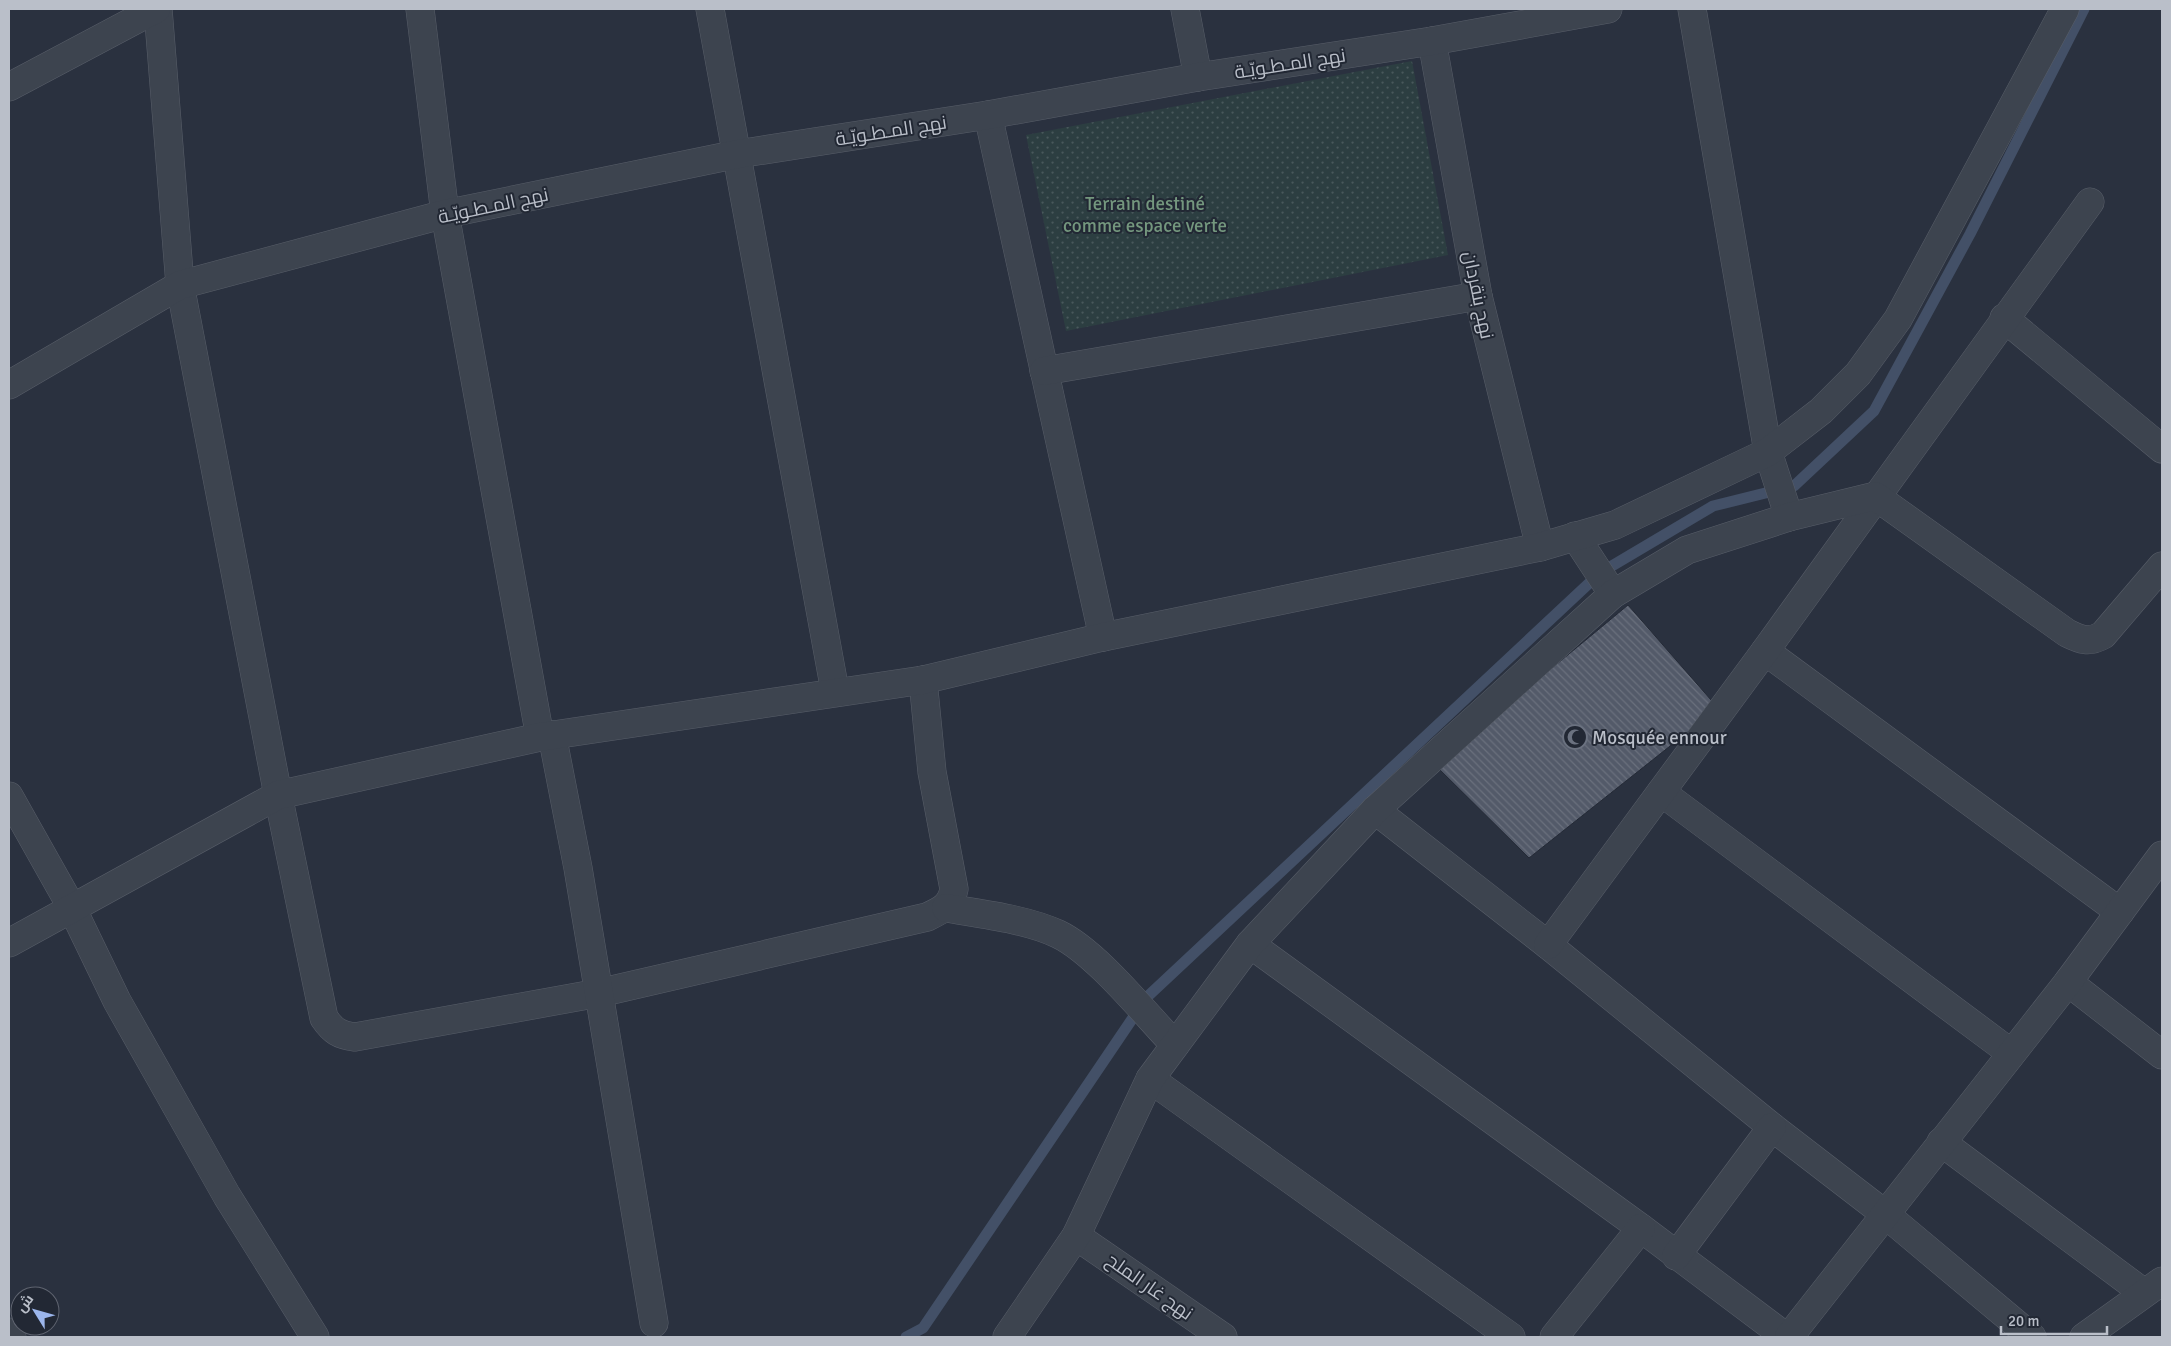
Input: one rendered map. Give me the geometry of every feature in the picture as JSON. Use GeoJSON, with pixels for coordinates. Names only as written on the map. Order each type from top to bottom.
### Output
{"type":"FeatureCollection","features":[{"type":"Feature","properties":{"kind":"street"},"geometry":{"type":"LineString","coordinates":[[11,80],[157,9],[180,285],[278,795],[324,1018],[333,1031],[342,1036],[355,1037],[599,994],[927,917],[946,908],[952,899],[954,888],[932,772],[923,680]]}},
{"type":"Feature","properties":{"kind":"street"},"geometry":{"type":"LineString","coordinates":[[420,9],[445,214],[546,736],[578,868],[654,1323]]}},
{"type":"Feature","properties":{"kind":"street"},"geometry":{"type":"LineString","coordinates":[[710,9],[835,691]]}},
{"type":"Feature","properties":{"kind":"street"},"geometry":{"type":"LineString","coordinates":[[1185,9],[1198,77]]}},
{"type":"Feature","properties":{"kind":"street","name":"نهج المـطـويّـة"},"geometry":{"type":"LineString","coordinates":[[9,385],[180,285],[445,214],[738,154],[988,115],[1198,77],[1432,41],[1608,9]]}},
{"type":"Feature","properties":{"kind":"street"},"geometry":{"type":"LineString","coordinates":[[1692,9],[1768,452],[1789,517]]}},
{"type":"Feature","properties":{"kind":"street"},"geometry":{"type":"LineString","coordinates":[[9,943],[278,795],[546,736],[835,691],[923,680],[1103,637],[1540,547],[1615,524],[1768,452],[1821,411],[1858,374],[1898,319],[2065,9]]}},
{"type":"Feature","properties":{"kind":"street","name":"نهج بنقردان"},"geometry":{"type":"LineString","coordinates":[[1432,41],[1478,296],[1540,547]]}},
{"type":"Feature","properties":{"kind":"street"},"geometry":{"type":"LineString","coordinates":[[988,115],[1103,637]]}},
{"type":"Feature","properties":{"kind":"street"},"geometry":{"type":"LineString","coordinates":[[1548,945],[2090,202]]}},
{"type":"Feature","properties":{"kind":"street"},"geometry":{"type":"LineString","coordinates":[[1044,371],[1478,296]]}},
{"type":"Feature","properties":{"kind":"street"},"geometry":{"type":"LineString","coordinates":[[2004,318],[2162,449]]}},
{"type":"Feature","properties":{"kind":"street"},"geometry":{"type":"LineString","coordinates":[[1007,1337],[1076,1236],[1150,1079],[1250,944],[1375,810],[1613,594],[1687,550],[1789,517],[1874,496],[2067,633],[2083,641],[2094,640],[2103,635],[2162,566]]}},
{"type":"Feature","properties":{"kind":"street"},"geometry":{"type":"LineString","coordinates":[[1575,536],[1613,594]]}},
{"type":"Feature","properties":{"kind":"street"},"geometry":{"type":"LineString","coordinates":[[1764,651],[2120,912]]}},
{"type":"Feature","properties":{"kind":"street"},"geometry":{"type":"LineString","coordinates":[[1661,792],[2011,1053]]}},
{"type":"Feature","properties":{"kind":"street"},"geometry":{"type":"LineString","coordinates":[[9,796],[72,908],[117,1001],[227,1196],[315,1337]]}},
{"type":"Feature","properties":{"kind":"street"},"geometry":{"type":"LineString","coordinates":[[1375,810],[1548,945],[1772,1127],[1885,1214],[2032,1337]]}},
{"type":"Feature","properties":{"kind":"street"},"geometry":{"type":"LineString","coordinates":[[1250,944],[1788,1337],[2068,982],[2162,858]]}},
{"type":"Feature","properties":{"kind":"street"},"geometry":{"type":"LineString","coordinates":[[946,908],[991,915],[1058,934],[1082,950],[1116,982],[1175,1046]]}},
{"type":"Feature","properties":{"kind":"street"},"geometry":{"type":"LineString","coordinates":[[2068,982],[2162,1055]]}},
{"type":"Feature","properties":{"kind":"street"},"geometry":{"type":"LineString","coordinates":[[1150,1079],[1512,1337]]}},
{"type":"Feature","properties":{"kind":"street"},"geometry":{"type":"LineString","coordinates":[[1676,1256],[1772,1127]]}},
{"type":"Feature","properties":{"kind":"street"},"geometry":{"type":"LineString","coordinates":[[1941,1142],[2153,1287],[2084,1337]]}},
{"type":"Feature","properties":{"kind":"street"},"geometry":{"type":"LineString","coordinates":[[1554,1337],[1641,1228]]}},
{"type":"Feature","properties":{"kind":"street","name":"نهج غار الملح"},"geometry":{"type":"LineString","coordinates":[[1076,1236],[1223,1337]]}},
{"type":"Feature","properties":{"kind":"street"},"geometry":{"type":"LineString","coordinates":[[9,1332],[12,1337]]}},
{"type":"Feature","properties":{"kind":"green space","name":"Terrain destiné comme espace verte"},"geometry":{"type":"Polygon","coordinates":[[[1412,61],[1448,255],[1066,331],[1026,135],[1412,61]]]}},
{"type":"Feature","properties":{"kind":"building","name":"Mosquée ennour"},"geometry":{"type":"Polygon","coordinates":[[[1628,605],[1718,708],[1529,858],[1435,765],[1628,605]]]}},
{"type":"Feature","properties":{"kind":"waterway"},"geometry":{"type":"LineString","coordinates":[[906,1337],[923,1328],[1147,997],[1600,573],[1713,506],[1794,486],[1874,411],[1970,234],[2084,9]]}},
{"type":"Feature","properties":{"kind":"place","name":"Mosquée ennour"},"geometry":{"type":"Point","coordinates":[1575,737]}}]}
